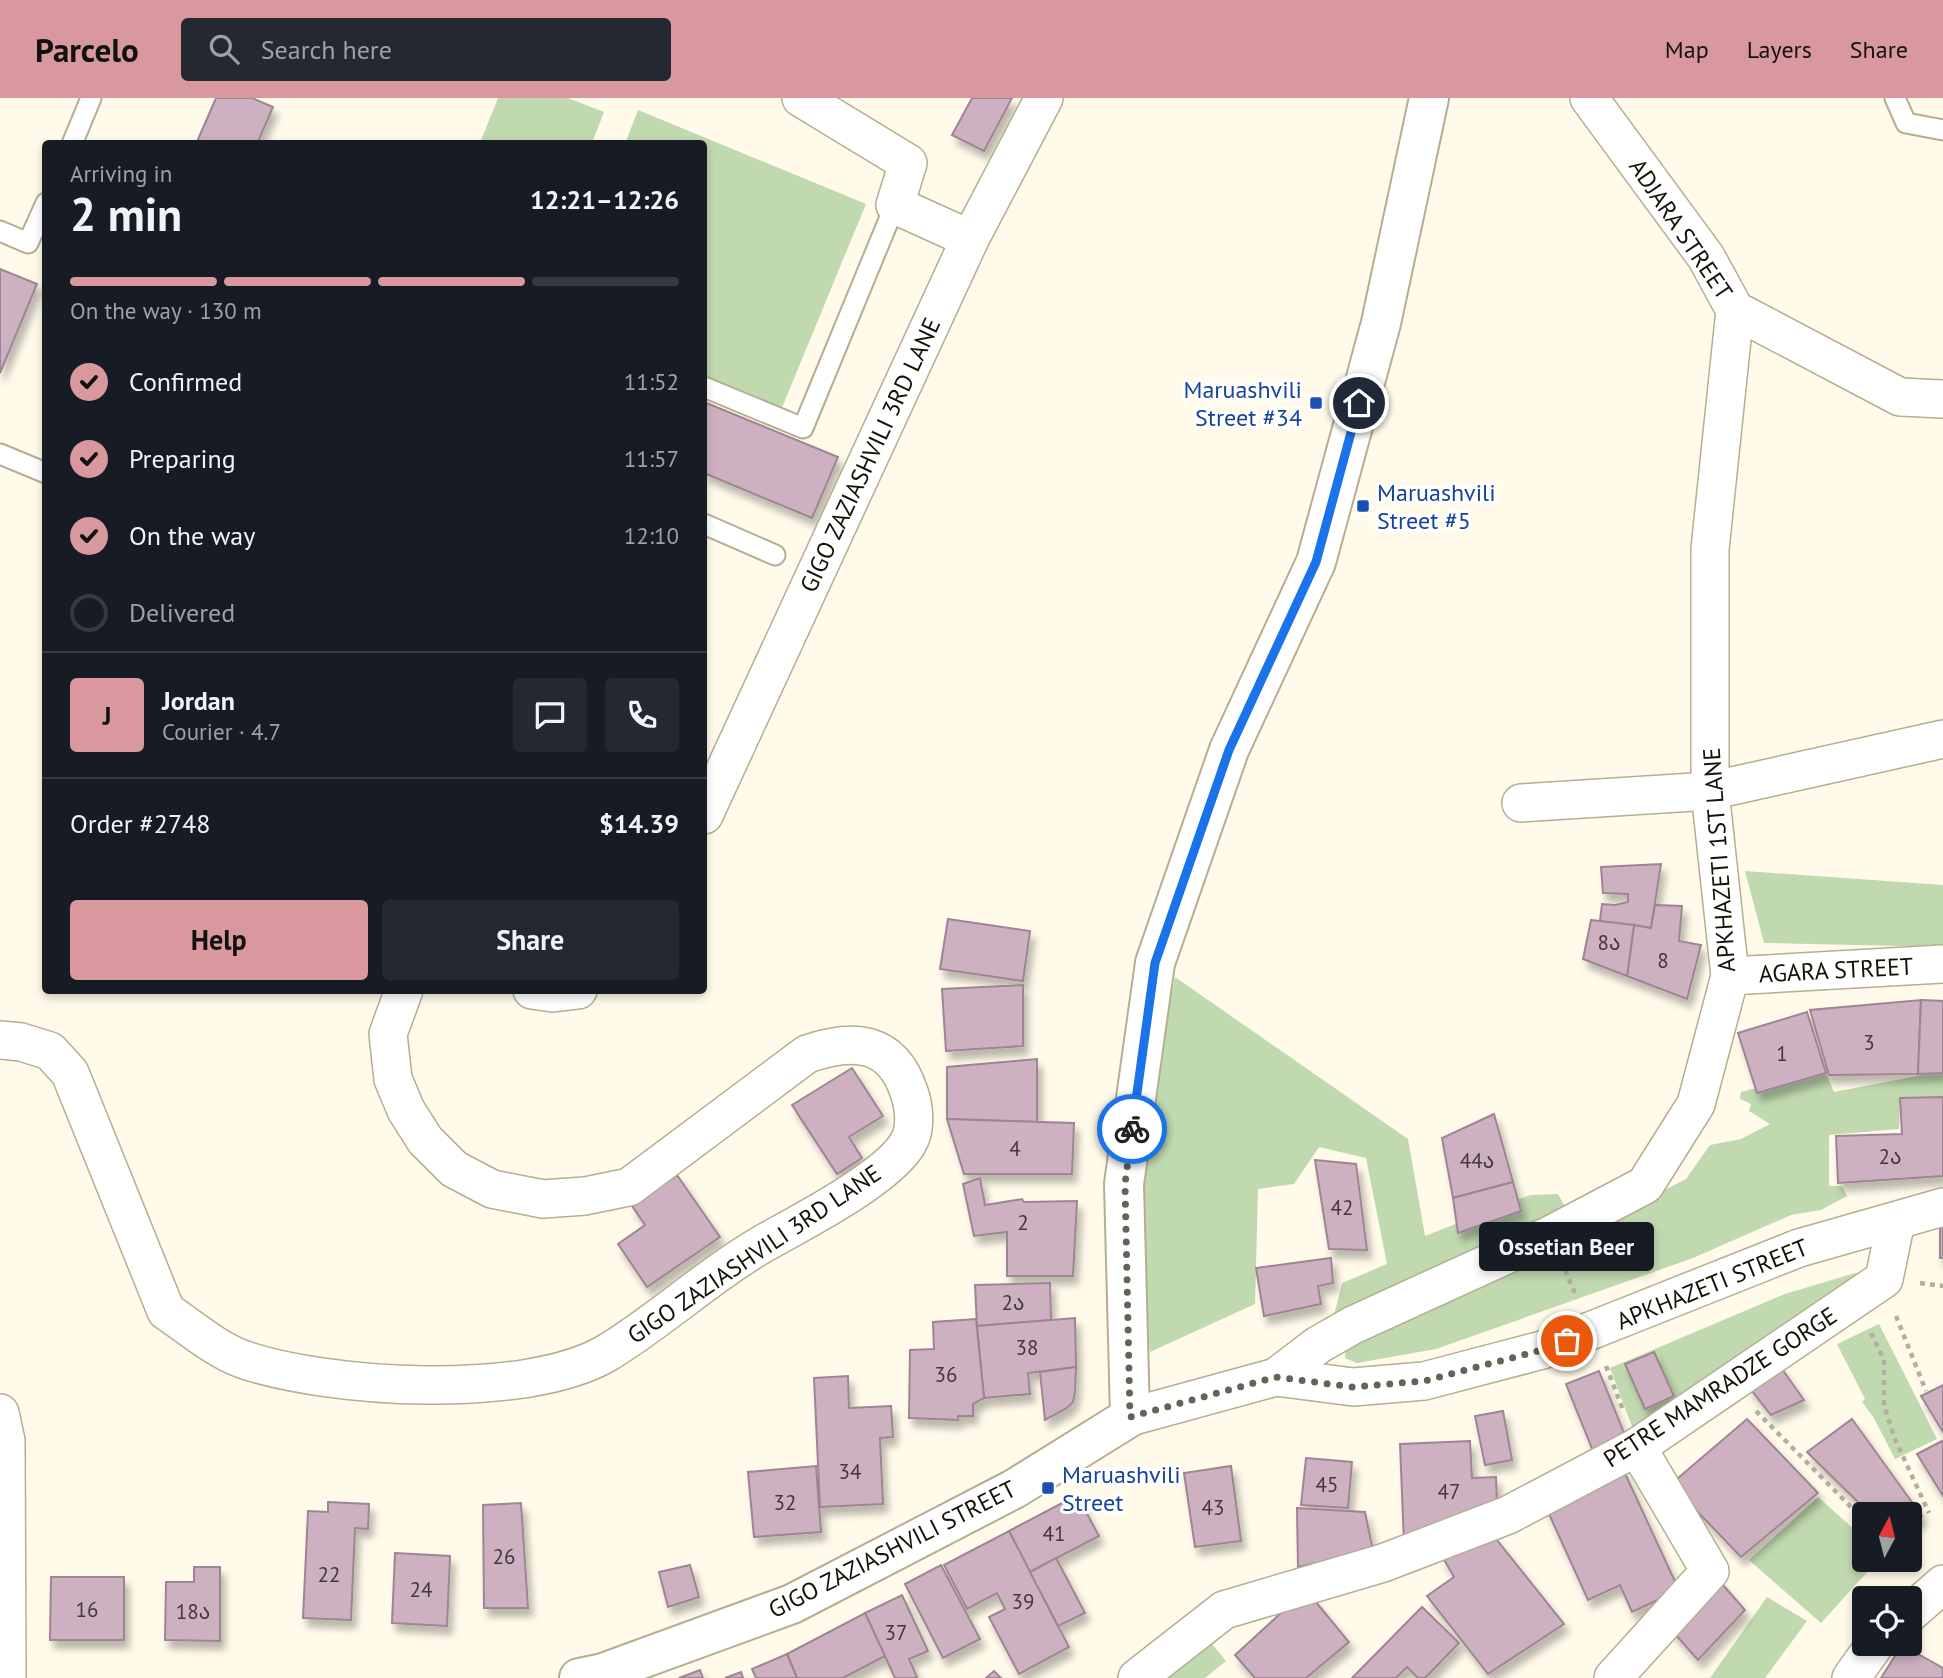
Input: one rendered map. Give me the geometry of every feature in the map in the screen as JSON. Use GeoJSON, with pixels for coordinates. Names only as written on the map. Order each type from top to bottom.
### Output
{"type":"FeatureCollection","features":[{"type":"Feature","properties":{"kind":"street"},"geometry":{"type":"LineString","coordinates":[[801,98],[908,163],[895,205],[970,239]]}},
{"type":"Feature","properties":{"kind":"street","name":"GIGO ZAZIASHVILI 3RD LANE"},"geometry":{"type":"LineString","coordinates":[[707,809],[970,239],[1044,98]]}},
{"type":"Feature","properties":{"kind":"street"},"geometry":{"type":"LineString","coordinates":[[1130,1417],[1125,1184],[1155,963],[1229,750],[1316,562],[1381,323],[1429,98]]}},
{"type":"Feature","properties":{"kind":"street","name":"ADJARA STREET"},"geometry":{"type":"LineString","coordinates":[[1589,98],[1706,257],[1735,310],[1900,397],[1943,399]]}},
{"type":"Feature","properties":{"kind":"street","name":"APKHAZETI 1ST LANE"},"geometry":{"type":"LineString","coordinates":[[1276,1377],[1318,1345],[1353,1325],[1550,1235],[1646,1185],[1696,1104],[1730,976],[1710,791],[1710,549],[1735,310]]}},
{"type":"Feature","properties":{"kind":"street"},"geometry":{"type":"LineString","coordinates":[[1521,803],[1710,791],[1943,739]]}},
{"type":"Feature","properties":{"kind":"street","name":"AGARA STREET"},"geometry":{"type":"LineString","coordinates":[[1730,976],[1943,964]]}},
{"type":"Feature","properties":{"kind":"street","name":"GIGO ZAZIASHVILI 3RD LANE"},"geometry":{"type":"LineString","coordinates":[[0,1040],[21,1042],[50,1051],[70,1073],[166,1311],[239,1358],[286,1371],[349,1380],[455,1386],[513,1380],[566,1370],[604,1354],[737,1259],[841,1198],[886,1168],[910,1138],[912,1099],[903,1073],[885,1055],[870,1048],[850,1044],[832,1045],[807,1054],[629,1186],[585,1196],[543,1199],[492,1189],[454,1169],[425,1140],[406,1110],[393,1079],[388,1034],[403,994]]}},
{"type":"Feature","properties":{"kind":"street","name":"APKHAZETI STREET"},"geometry":{"type":"LineString","coordinates":[[1276,1377],[1353,1387],[1424,1381],[1542,1350],[1799,1248],[1943,1207]]}},
{"type":"Feature","properties":{"kind":"street"},"geometry":{"type":"LineString","coordinates":[[1889,1295],[1896,1221]]}},
{"type":"Feature","properties":{"kind":"street","name":"PETRE MAMRADZE GORGE"},"geometry":{"type":"LineString","coordinates":[[1137,1678],[1224,1610],[1383,1563],[1508,1515],[1637,1447],[1730,1384],[1889,1295]]}},
{"type":"Feature","properties":{"kind":"street","name":"GIGO ZAZIASHVILI STREET"},"geometry":{"type":"LineString","coordinates":[[579,1678],[603,1673],[792,1604],[1014,1489],[1130,1417],[1276,1377]]}},
{"type":"Feature","properties":{"kind":"street"},"geometry":{"type":"LineString","coordinates":[[0,1413],[6,1441],[7,1678]]}},
{"type":"Feature","properties":{"kind":"street"},"geometry":{"type":"LineString","coordinates":[[1613,1678],[1710,1571],[1637,1447]]}},
{"type":"Feature","properties":{"kind":"street"},"geometry":{"type":"LineString","coordinates":[[1922,1603],[1943,1584]]}},
{"type":"Feature","properties":{"kind":"street"},"geometry":{"type":"LineString","coordinates":[[1852,1678],[1867,1656]]}},
{"type":"Feature","properties":{"kind":"lane"},"geometry":{"type":"LineString","coordinates":[[74,140],[91,98]]}},
{"type":"Feature","properties":{"kind":"lane"},"geometry":{"type":"LineString","coordinates":[[1895,98],[1906,123],[1943,130]]}},
{"type":"Feature","properties":{"kind":"lane"},"geometry":{"type":"LineString","coordinates":[[707,388],[803,428],[895,205]]}},
{"type":"Feature","properties":{"kind":"lane"},"geometry":{"type":"LineString","coordinates":[[0,231],[28,243],[42,212]]}},
{"type":"Feature","properties":{"kind":"lane"},"geometry":{"type":"LineString","coordinates":[[0,454],[42,471]]}},
{"type":"Feature","properties":{"kind":"lane"},"geometry":{"type":"LineString","coordinates":[[707,525],[775,555]]}},
{"type":"Feature","properties":{"kind":"path"},"geometry":{"type":"LineString","coordinates":[[1889,1295],[1926,1391]]}},
{"type":"Feature","properties":{"kind":"path"},"geometry":{"type":"LineString","coordinates":[[1870,1331],[1884,1360],[1884,1405],[1894,1437],[1929,1513]]}},
{"type":"Feature","properties":{"kind":"path"},"geometry":{"type":"LineString","coordinates":[[1593,1332],[1637,1447]]}},
{"type":"Feature","properties":{"kind":"path"},"geometry":{"type":"LineString","coordinates":[[1730,1384],[1852,1508]]}},
{"type":"Feature","properties":{"kind":"green space"},"geometry":{"type":"Polygon","coordinates":[[[498,98],[568,98],[604,112],[593,140],[481,140],[498,98]]]}},
{"type":"Feature","properties":{"kind":"green space"},"geometry":{"type":"Polygon","coordinates":[[[638,110],[866,204],[781,410],[707,379],[707,140],[627,140],[638,110]]]}},
{"type":"Feature","properties":{"kind":"green space"},"geometry":{"type":"Polygon","coordinates":[[[1745,871],[1943,885],[1943,947],[1764,943],[1745,871]]]}},
{"type":"Feature","properties":{"kind":"green space"},"geometry":{"type":"Polygon","coordinates":[[[1175,977],[1408,1139],[1425,1236],[1530,1195],[1558,1194],[1570,1216],[1332,1324],[1342,1283],[1387,1264],[1366,1158],[1319,1147],[1294,1184],[1258,1189],[1255,1304],[1150,1352],[1138,1261],[1137,1166],[1175,977]]]}},
{"type":"Feature","properties":{"kind":"green space"},"geometry":{"type":"Polygon","coordinates":[[[1825,1071],[1834,1092],[1943,1071],[1943,1097],[1900,1098],[1899,1129],[1829,1135],[1829,1186],[1842,1186],[1847,1196],[1821,1210],[1791,1215],[1693,1258],[1436,1349],[1357,1363],[1345,1358],[1347,1340],[1529,1260],[1686,1179],[1710,1145],[1741,1139],[1770,1124],[1749,1111],[1751,1104],[1740,1099],[1741,1092],[1825,1071]]]}},
{"type":"Feature","properties":{"kind":"green space"},"geometry":{"type":"Polygon","coordinates":[[[1859,1274],[1637,1440],[1610,1368],[1785,1294],[1859,1274]]]}},
{"type":"Feature","properties":{"kind":"green space"},"geometry":{"type":"Polygon","coordinates":[[[1879,1324],[1937,1439],[1895,1459],[1874,1418],[1862,1402],[1865,1399],[1837,1344],[1879,1324]]]}},
{"type":"Feature","properties":{"kind":"green space"},"geometry":{"type":"Polygon","coordinates":[[[1818,1497],[1852,1527],[1852,1572],[1867,1572],[1821,1623],[1749,1560],[1818,1497]]]}},
{"type":"Feature","properties":{"kind":"green space"},"geometry":{"type":"Polygon","coordinates":[[[1767,1597],[1807,1621],[1765,1678],[1710,1678],[1767,1597]]]}},
{"type":"Feature","properties":{"kind":"green space"},"geometry":{"type":"Polygon","coordinates":[[[1204,1634],[1226,1661],[1205,1678],[1145,1678],[1204,1634]]]}},
{"type":"Feature","properties":{"kind":"building"},"geometry":{"type":"Polygon","coordinates":[[[216,98],[252,98],[273,107],[259,140],[198,140],[216,98]]]}},
{"type":"Feature","properties":{"kind":"building"},"geometry":{"type":"Polygon","coordinates":[[[972,98],[1012,98],[984,151],[952,135],[972,98]]]}},
{"type":"Feature","properties":{"kind":"building"},"geometry":{"type":"Polygon","coordinates":[[[0,269],[37,284],[0,373],[0,269]]]}},
{"type":"Feature","properties":{"kind":"building"},"geometry":{"type":"Polygon","coordinates":[[[707,403],[838,457],[812,518],[707,474],[707,403]]]}},
{"type":"Feature","properties":{"kind":"building"},"geometry":{"type":"Polygon","coordinates":[[[1661,864],[1651,928],[1600,921],[1602,904],[1628,902],[1628,894],[1603,893],[1601,867],[1661,864]]]}},
{"type":"Feature","properties":{"kind":"building"},"geometry":{"type":"Polygon","coordinates":[[[1655,905],[1682,906],[1679,941],[1701,945],[1687,999],[1627,976],[1634,925],[1651,928],[1655,905]]]}},
{"type":"Feature","properties":{"kind":"building"},"geometry":{"type":"Polygon","coordinates":[[[948,919],[1030,931],[1023,981],[940,969],[948,919]]]}},
{"type":"Feature","properties":{"kind":"building"},"geometry":{"type":"Polygon","coordinates":[[[1591,920],[1634,925],[1627,976],[1583,959],[1591,920]]]}},
{"type":"Feature","properties":{"kind":"building"},"geometry":{"type":"Polygon","coordinates":[[[1023,985],[1023,1046],[946,1051],[942,989],[1023,985]]]}},
{"type":"Feature","properties":{"kind":"building"},"geometry":{"type":"Polygon","coordinates":[[[1921,1000],[1918,1074],[1829,1075],[1810,1010],[1921,1000]]]}},
{"type":"Feature","properties":{"kind":"building"},"geometry":{"type":"Polygon","coordinates":[[[1921,1000],[1943,1001],[1943,1073],[1918,1074],[1921,1000]]]}},
{"type":"Feature","properties":{"kind":"building"},"geometry":{"type":"Polygon","coordinates":[[[1807,1012],[1826,1073],[1757,1093],[1738,1033],[1807,1012]]]}},
{"type":"Feature","properties":{"kind":"building"},"geometry":{"type":"Polygon","coordinates":[[[1037,1059],[1037,1122],[947,1119],[947,1067],[1037,1059]]]}},
{"type":"Feature","properties":{"kind":"building"},"geometry":{"type":"Polygon","coordinates":[[[852,1068],[883,1116],[849,1137],[862,1158],[837,1174],[792,1105],[852,1068]]]}},
{"type":"Feature","properties":{"kind":"building"},"geometry":{"type":"Polygon","coordinates":[[[1943,1097],[1943,1176],[1838,1183],[1836,1136],[1902,1134],[1900,1098],[1943,1097]]]}},
{"type":"Feature","properties":{"kind":"building"},"geometry":{"type":"Polygon","coordinates":[[[1494,1114],[1513,1182],[1453,1198],[1442,1138],[1494,1114]]]}},
{"type":"Feature","properties":{"kind":"building"},"geometry":{"type":"Polygon","coordinates":[[[947,1119],[1074,1123],[1072,1174],[964,1174],[947,1119]]]}},
{"type":"Feature","properties":{"kind":"building"},"geometry":{"type":"Polygon","coordinates":[[[1315,1160],[1356,1164],[1367,1250],[1329,1249],[1315,1160]]]}},
{"type":"Feature","properties":{"kind":"building"},"geometry":{"type":"Polygon","coordinates":[[[677,1175],[720,1237],[647,1287],[618,1244],[645,1225],[632,1206],[677,1175]]]}},
{"type":"Feature","properties":{"kind":"building"},"geometry":{"type":"Polygon","coordinates":[[[980,1178],[985,1205],[1022,1199],[1024,1202],[1077,1201],[1073,1276],[1007,1276],[1007,1232],[974,1236],[963,1184],[980,1178]]]}},
{"type":"Feature","properties":{"kind":"building"},"geometry":{"type":"Polygon","coordinates":[[[1513,1182],[1521,1211],[1458,1233],[1453,1198],[1513,1182]]]}},
{"type":"Feature","properties":{"kind":"building"},"geometry":{"type":"Polygon","coordinates":[[[1940,1226],[1943,1226],[1943,1258],[1940,1258],[1940,1226]]]}},
{"type":"Feature","properties":{"kind":"building"},"geometry":{"type":"Polygon","coordinates":[[[1331,1258],[1333,1283],[1318,1286],[1321,1304],[1264,1316],[1256,1268],[1331,1258]]]}},
{"type":"Feature","properties":{"kind":"building"},"geometry":{"type":"Polygon","coordinates":[[[1050,1283],[1051,1320],[977,1326],[975,1285],[1050,1283]]]}},
{"type":"Feature","properties":{"kind":"building"},"geometry":{"type":"Polygon","coordinates":[[[1075,1318],[1076,1367],[1028,1373],[1030,1394],[984,1398],[977,1326],[1075,1318]]]}},
{"type":"Feature","properties":{"kind":"building"},"geometry":{"type":"Polygon","coordinates":[[[976,1319],[984,1398],[973,1404],[973,1416],[958,1416],[958,1420],[909,1418],[910,1350],[934,1349],[933,1322],[976,1319]]]}},
{"type":"Feature","properties":{"kind":"building"},"geometry":{"type":"Polygon","coordinates":[[[1654,1352],[1674,1396],[1645,1409],[1625,1364],[1654,1352]]]}},
{"type":"Feature","properties":{"kind":"building"},"geometry":{"type":"Polygon","coordinates":[[[1780,1366],[1804,1400],[1771,1415],[1748,1386],[1780,1366]]]}},
{"type":"Feature","properties":{"kind":"building"},"geometry":{"type":"Polygon","coordinates":[[[1076,1367],[1073,1402],[1045,1420],[1040,1372],[1076,1367]]]}},
{"type":"Feature","properties":{"kind":"building"},"geometry":{"type":"Polygon","coordinates":[[[1599,1371],[1626,1438],[1593,1451],[1566,1384],[1599,1371]]]}},
{"type":"Feature","properties":{"kind":"building"},"geometry":{"type":"Polygon","coordinates":[[[848,1376],[849,1408],[891,1406],[893,1437],[880,1438],[883,1504],[820,1507],[814,1378],[848,1376]]]}},
{"type":"Feature","properties":{"kind":"building"},"geometry":{"type":"Polygon","coordinates":[[[1943,1385],[1943,1432],[1921,1396],[1943,1385]]]}},
{"type":"Feature","properties":{"kind":"building"},"geometry":{"type":"Polygon","coordinates":[[[1503,1411],[1512,1460],[1485,1465],[1475,1416],[1503,1411]]]}},
{"type":"Feature","properties":{"kind":"building"},"geometry":{"type":"Polygon","coordinates":[[[1747,1419],[1818,1493],[1741,1557],[1671,1484],[1747,1419]]]}},
{"type":"Feature","properties":{"kind":"building"},"geometry":{"type":"Polygon","coordinates":[[[1852,1419],[1912,1502],[1858,1502],[1807,1452],[1852,1419]]]}},
{"type":"Feature","properties":{"kind":"building"},"geometry":{"type":"Polygon","coordinates":[[[1470,1441],[1472,1478],[1496,1477],[1497,1504],[1404,1543],[1400,1444],[1470,1441]]]}},
{"type":"Feature","properties":{"kind":"building"},"geometry":{"type":"Polygon","coordinates":[[[1943,1442],[1943,1496],[1917,1454],[1943,1442]]]}},
{"type":"Feature","properties":{"kind":"building"},"geometry":{"type":"Polygon","coordinates":[[[1306,1458],[1352,1462],[1348,1508],[1301,1505],[1306,1458]]]}},
{"type":"Feature","properties":{"kind":"building"},"geometry":{"type":"Polygon","coordinates":[[[816,1466],[821,1532],[754,1537],[748,1472],[816,1466]]]}},
{"type":"Feature","properties":{"kind":"building"},"geometry":{"type":"Polygon","coordinates":[[[1231,1466],[1241,1541],[1195,1547],[1184,1473],[1231,1466]]]}},
{"type":"Feature","properties":{"kind":"building"},"geometry":{"type":"Polygon","coordinates":[[[1622,1467],[1679,1590],[1632,1612],[1620,1585],[1588,1600],[1544,1503],[1622,1467]]]}},
{"type":"Feature","properties":{"kind":"building"},"geometry":{"type":"Polygon","coordinates":[[[1077,1495],[1099,1536],[1030,1572],[1009,1531],[1077,1495]]]}},
{"type":"Feature","properties":{"kind":"building"},"geometry":{"type":"Polygon","coordinates":[[[328,1502],[369,1504],[368,1529],[355,1528],[351,1620],[303,1618],[308,1511],[328,1512],[328,1502]]]}},
{"type":"Feature","properties":{"kind":"building"},"geometry":{"type":"Polygon","coordinates":[[[521,1503],[528,1608],[484,1608],[483,1505],[521,1503]]]}},
{"type":"Feature","properties":{"kind":"building"},"geometry":{"type":"Polygon","coordinates":[[[1297,1508],[1365,1512],[1373,1551],[1298,1567],[1297,1508]]]}},
{"type":"Feature","properties":{"kind":"building"},"geometry":{"type":"Polygon","coordinates":[[[1009,1531],[1069,1647],[1019,1674],[989,1617],[1005,1609],[997,1593],[967,1609],[944,1565],[1009,1531]]]}},
{"type":"Feature","properties":{"kind":"building"},"geometry":{"type":"Polygon","coordinates":[[[1493,1535],[1564,1624],[1488,1674],[1427,1596],[1454,1577],[1442,1556],[1493,1535]]]}},
{"type":"Feature","properties":{"kind":"building"},"geometry":{"type":"Polygon","coordinates":[[[395,1553],[450,1556],[447,1626],[392,1623],[395,1553]]]}},
{"type":"Feature","properties":{"kind":"building"},"geometry":{"type":"Polygon","coordinates":[[[1056,1558],[1085,1613],[1058,1626],[1030,1572],[1056,1558]]]}},
{"type":"Feature","properties":{"kind":"building"},"geometry":{"type":"Polygon","coordinates":[[[690,1565],[699,1597],[668,1607],[659,1572],[690,1565]]]}},
{"type":"Feature","properties":{"kind":"building"},"geometry":{"type":"Polygon","coordinates":[[[941,1565],[980,1639],[943,1658],[905,1584],[941,1565]]]}},
{"type":"Feature","properties":{"kind":"building"},"geometry":{"type":"Polygon","coordinates":[[[194,1567],[220,1567],[220,1641],[165,1640],[166,1582],[194,1582],[194,1567]]]}},
{"type":"Feature","properties":{"kind":"building"},"geometry":{"type":"Polygon","coordinates":[[[51,1577],[124,1577],[124,1640],[50,1640],[51,1577]]]}},
{"type":"Feature","properties":{"kind":"building"},"geometry":{"type":"Polygon","coordinates":[[[1716,1577],[1745,1610],[1698,1660],[1666,1624],[1716,1577]]]}},
{"type":"Feature","properties":{"kind":"building"},"geometry":{"type":"Polygon","coordinates":[[[1306,1590],[1349,1642],[1306,1678],[1255,1678],[1235,1655],[1306,1590]]]}},
{"type":"Feature","properties":{"kind":"building"},"geometry":{"type":"Polygon","coordinates":[[[902,1595],[928,1651],[909,1659],[917,1677],[914,1678],[895,1678],[865,1613],[902,1595]]]}},
{"type":"Feature","properties":{"kind":"building"},"geometry":{"type":"Polygon","coordinates":[[[1422,1607],[1459,1643],[1425,1678],[1418,1678],[1407,1667],[1396,1678],[1352,1678],[1422,1607]]]}},
{"type":"Feature","properties":{"kind":"building"},"geometry":{"type":"Polygon","coordinates":[[[865,1613],[885,1656],[843,1678],[797,1678],[787,1654],[865,1613]]]}},
{"type":"Feature","properties":{"kind":"building"},"geometry":{"type":"Polygon","coordinates":[[[787,1654],[797,1678],[756,1678],[752,1669],[787,1654]]]}},
{"type":"Feature","properties":{"kind":"building"},"geometry":{"type":"Polygon","coordinates":[[[1895,1656],[1922,1656],[1943,1668],[1943,1678],[1881,1678],[1895,1656]]]}},
{"type":"Feature","properties":{"kind":"building"},"geometry":{"type":"Polygon","coordinates":[[[700,1670],[703,1678],[679,1678],[700,1670]]]}},
{"type":"Feature","properties":{"kind":"building"},"geometry":{"type":"Polygon","coordinates":[[[994,1671],[1001,1678],[986,1678],[994,1671]]]}},
{"type":"Feature","properties":{"kind":"building"},"geometry":{"type":"Polygon","coordinates":[[[741,1672],[743,1678],[725,1678],[741,1672]]]}},
{"type":"Feature","properties":{"kind":"way so far"},"geometry":{"type":"LineString","coordinates":[[1132,1129],[1125,1184],[1130,1417],[1276,1377],[1353,1387],[1424,1381],[1567,1341]]}},
{"type":"Feature","properties":{"kind":"place","name":"Maruashvili Street #34"},"geometry":{"type":"Point","coordinates":[1316,403]}},
{"type":"Feature","properties":{"kind":"place","name":"Maruashvili Street #5"},"geometry":{"type":"Point","coordinates":[1363,506]}},
{"type":"Feature","properties":{"kind":"place","name":"Ossetian Beer"},"geometry":{"type":"Point","coordinates":[1567,1341]}},
{"type":"Feature","properties":{"kind":"place","name":"Maruashvili Street"},"geometry":{"type":"Point","coordinates":[1048,1488]}},
{"type":"Feature","properties":{"kind":"route"},"geometry":{"type":"LineString","coordinates":[[1132,1129],[1155,963],[1229,750],[1316,562],[1359,403]]}}]}
